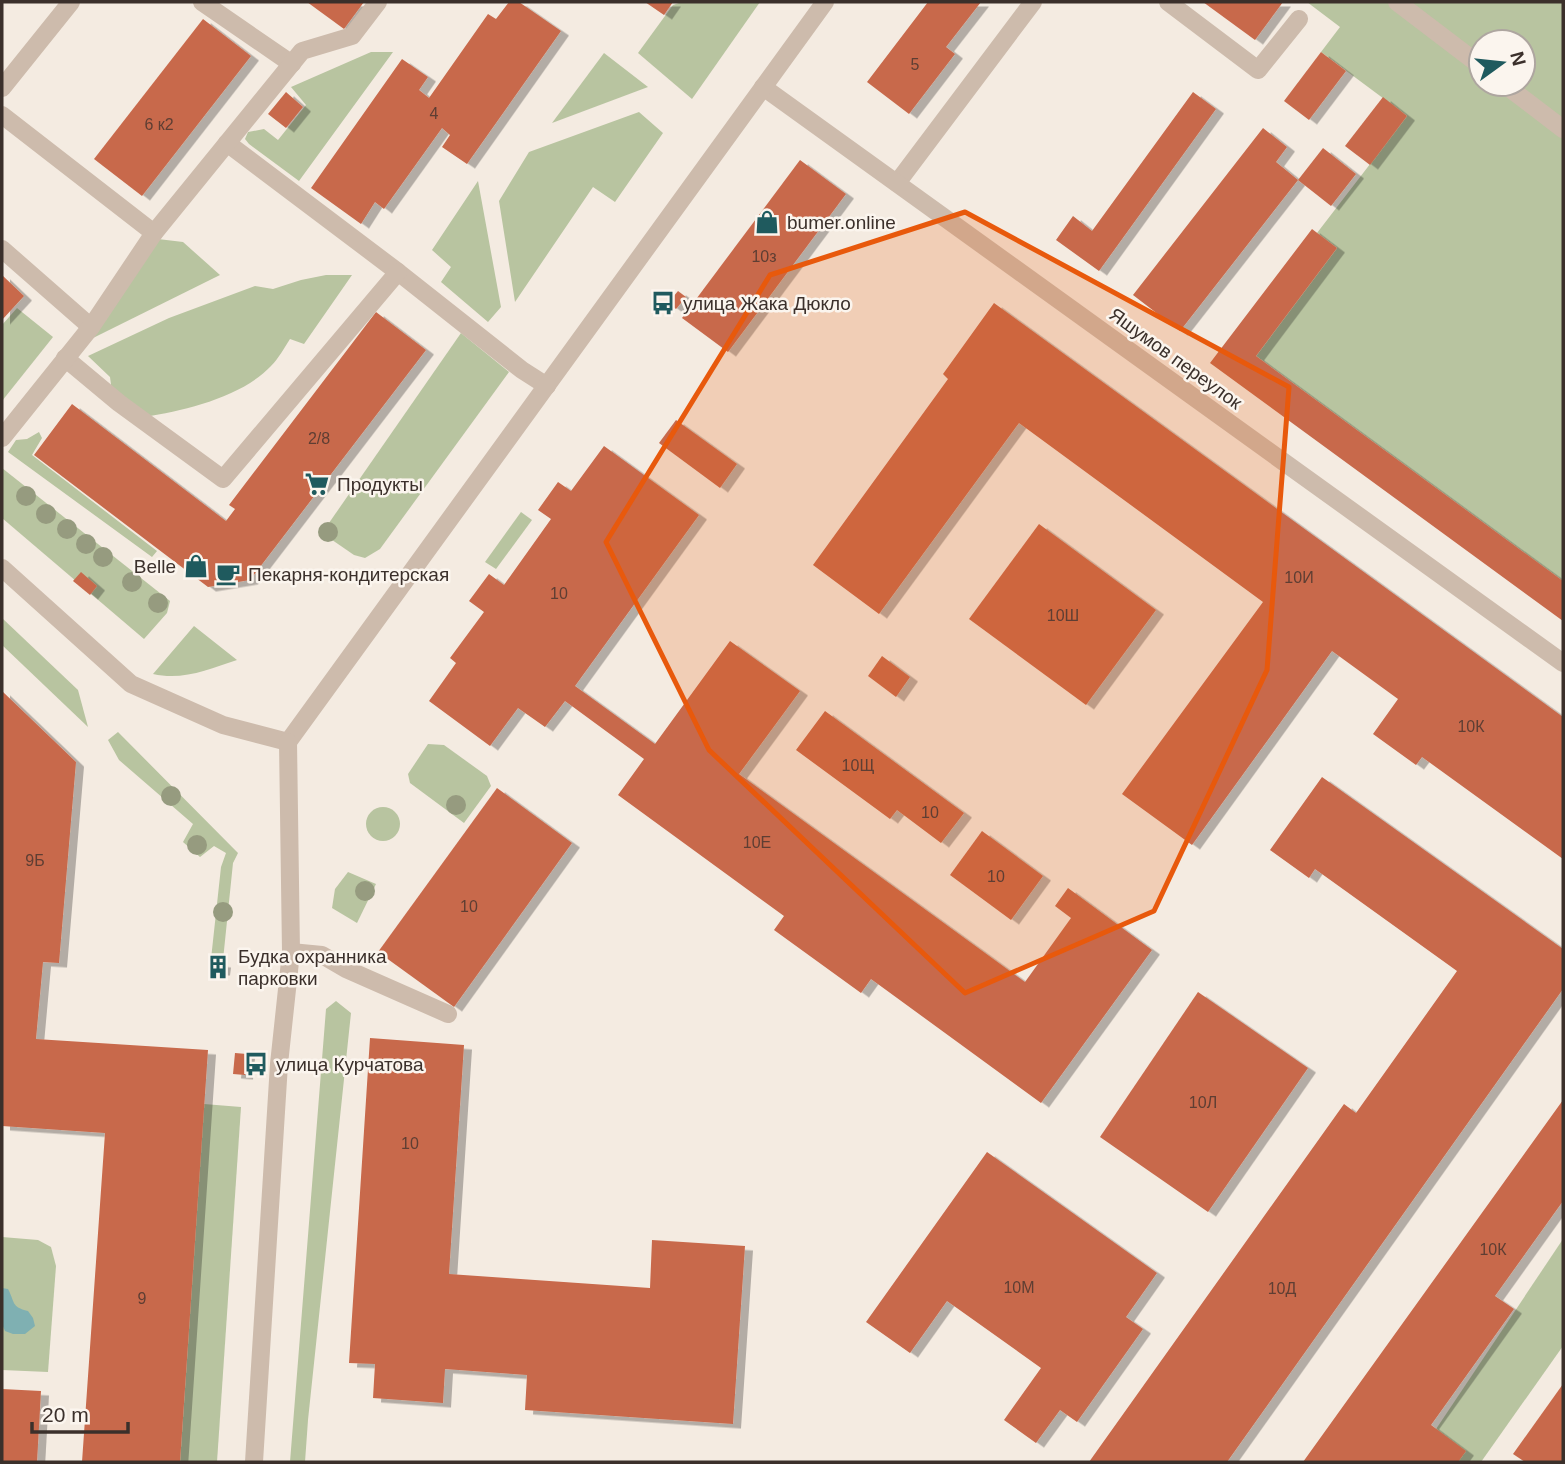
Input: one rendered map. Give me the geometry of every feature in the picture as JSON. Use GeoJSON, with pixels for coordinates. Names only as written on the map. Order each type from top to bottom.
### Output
{"type":"FeatureCollection","features":[{"type":"Feature","properties":{"kind":"street"},"geometry":{"type":"LineString","coordinates":[[2,88],[71,2]]}},
{"type":"Feature","properties":{"kind":"street"},"geometry":{"type":"LineString","coordinates":[[202,2],[292,64]]}},
{"type":"Feature","properties":{"kind":"street"},"geometry":{"type":"LineString","coordinates":[[2,438],[91,327],[155,233],[302,51],[352,36],[378,2]]}},
{"type":"Feature","properties":{"kind":"street"},"geometry":{"type":"LineString","coordinates":[[254,1462],[279,1065],[291,952],[288,742],[825,2]]}},
{"type":"Feature","properties":{"kind":"street"},"geometry":{"type":"LineString","coordinates":[[897,183],[1033,2]]}},
{"type":"Feature","properties":{"kind":"street"},"geometry":{"type":"LineString","coordinates":[[1168,2],[1258,70],[1299,19]]}},
{"type":"Feature","properties":{"kind":"street"},"geometry":{"type":"LineString","coordinates":[[1397,2],[1467,55]]}},
{"type":"Feature","properties":{"kind":"street","name":"Яшумов переулок"},"geometry":{"type":"LineString","coordinates":[[763,87],[1563,663]]}},
{"type":"Feature","properties":{"kind":"street"},"geometry":{"type":"LineString","coordinates":[[1522,98],[1563,129]]}},
{"type":"Feature","properties":{"kind":"street"},"geometry":{"type":"LineString","coordinates":[[2,115],[155,233]]}},
{"type":"Feature","properties":{"kind":"street"},"geometry":{"type":"LineString","coordinates":[[228,143],[522,370],[547,386]]}},
{"type":"Feature","properties":{"kind":"street"},"geometry":{"type":"LineString","coordinates":[[2,249],[91,327]]}},
{"type":"Feature","properties":{"kind":"street"},"geometry":{"type":"LineString","coordinates":[[65,358],[119,403],[223,479],[398,272]]}},
{"type":"Feature","properties":{"kind":"street"},"geometry":{"type":"LineString","coordinates":[[2,568],[131,684],[223,725],[288,742]]}},
{"type":"Feature","properties":{"kind":"street"},"geometry":{"type":"LineString","coordinates":[[291,952],[321,955],[346,969],[448,1014]]}},
{"type":"Feature","properties":{"kind":"highlighted area"},"geometry":{"type":"Polygon","coordinates":[[[965,212],[1289,387],[1267,670],[1154,911],[965,993],[709,750],[606,542],[770,275],[965,212]]]}},
{"type":"Feature","properties":{"kind":"green space"},"geometry":{"type":"Polygon","coordinates":[[[682,2],[760,2],[692,99],[638,53],[673,5],[682,2]]]}},
{"type":"Feature","properties":{"kind":"green space"},"geometry":{"type":"Polygon","coordinates":[[[1307,2],[1563,2],[1563,581],[1256,356],[1337,248],[1317,233],[1407,116],[1321,52],[1340,27],[1307,2]]]}},
{"type":"Feature","properties":{"kind":"green space"},"geometry":{"type":"Polygon","coordinates":[[[371,52],[393,52],[299,181],[245,139],[248,132],[264,129],[278,140],[306,105],[291,87],[371,52]]]}},
{"type":"Feature","properties":{"kind":"green space"},"geometry":{"type":"Polygon","coordinates":[[[604,53],[648,87],[552,123],[604,53]]]}},
{"type":"Feature","properties":{"kind":"green space"},"geometry":{"type":"Polygon","coordinates":[[[639,112],[663,133],[615,202],[593,187],[515,302],[499,201],[529,152],[639,112]]]}},
{"type":"Feature","properties":{"kind":"green space"},"geometry":{"type":"Polygon","coordinates":[[[478,181],[501,307],[488,322],[441,282],[451,267],[432,250],[478,181]]]}},
{"type":"Feature","properties":{"kind":"green space"},"geometry":{"type":"Polygon","coordinates":[[[158,239],[183,242],[220,275],[87,341],[158,239]]]}},
{"type":"Feature","properties":{"kind":"green space"},"geometry":{"type":"Polygon","coordinates":[[[326,275],[352,275],[304,344],[290,339],[274,363],[259,377],[212,400],[145,417],[112,392],[110,377],[88,356],[169,318],[255,286],[273,289],[326,275]]]}},
{"type":"Feature","properties":{"kind":"green space"},"geometry":{"type":"Polygon","coordinates":[[[17,308],[53,337],[2,401],[2,325],[17,308]]]}},
{"type":"Feature","properties":{"kind":"green space"},"geometry":{"type":"Polygon","coordinates":[[[461,333],[509,372],[380,549],[365,558],[354,555],[322,533],[461,333]]]}},
{"type":"Feature","properties":{"kind":"green space"},"geometry":{"type":"Polygon","coordinates":[[[39,432],[42,438],[32,455],[157,551],[152,557],[8,452],[16,440],[27,439],[39,432]]]}},
{"type":"Feature","properties":{"kind":"green space"},"geometry":{"type":"Polygon","coordinates":[[[2,468],[170,601],[167,613],[144,639],[2,518],[2,468]]]}},
{"type":"Feature","properties":{"kind":"green space"},"geometry":{"type":"Polygon","coordinates":[[[521,512],[532,520],[496,569],[485,562],[521,512]]]}},
{"type":"Feature","properties":{"kind":"green space"},"geometry":{"type":"Polygon","coordinates":[[[2,618],[78,690],[88,727],[2,645],[2,618]]]}},
{"type":"Feature","properties":{"kind":"green space"},"geometry":{"type":"Polygon","coordinates":[[[194,626],[237,660],[185,675],[153,674],[194,626]]]}},
{"type":"Feature","properties":{"kind":"green space"},"geometry":{"type":"Polygon","coordinates":[[[118,732],[238,853],[233,863],[223,960],[211,959],[221,867],[226,853],[214,846],[200,857],[183,842],[193,824],[119,760],[108,740],[118,732]]]}},
{"type":"Feature","properties":{"kind":"green space"},"geometry":{"type":"Polygon","coordinates":[[[428,744],[444,745],[487,776],[491,786],[464,823],[410,783],[408,774],[428,744]]]}},
{"type":"Feature","properties":{"kind":"green space"},"geometry":{"type":"Polygon","coordinates":[[[383,807],[395,812],[400,824],[395,836],[383,841],[371,836],[366,824],[371,812],[383,807]]]}},
{"type":"Feature","properties":{"kind":"green space"},"geometry":{"type":"Polygon","coordinates":[[[348,872],[376,884],[357,923],[332,908],[335,889],[348,872]]]}},
{"type":"Feature","properties":{"kind":"green space"},"geometry":{"type":"Polygon","coordinates":[[[336,1001],[351,1013],[305,1462],[290,1462],[326,1009],[336,1001]]]}},
{"type":"Feature","properties":{"kind":"green space"},"geometry":{"type":"Polygon","coordinates":[[[204,1104],[241,1107],[217,1462],[180,1462],[204,1104]]]}},
{"type":"Feature","properties":{"kind":"green space"},"geometry":{"type":"Polygon","coordinates":[[[2,1237],[38,1240],[51,1247],[56,1266],[48,1372],[2,1370],[2,1237]]]}},
{"type":"Feature","properties":{"kind":"green space"},"geometry":{"type":"Polygon","coordinates":[[[1563,1239],[1563,1346],[1481,1462],[1414,1462],[1563,1239]]]}},
{"type":"Feature","properties":{"kind":"water"},"geometry":{"type":"Polygon","coordinates":[[[2,1288],[8,1289],[16,1306],[28,1311],[33,1318],[35,1326],[25,1334],[5,1331],[2,1324],[2,1288]]]}},
{"type":"Feature","properties":{"kind":"building"},"geometry":{"type":"Polygon","coordinates":[[[307,2],[364,2],[344,29],[307,2]]]}},
{"type":"Feature","properties":{"kind":"building"},"geometry":{"type":"Polygon","coordinates":[[[509,2],[519,2],[561,31],[467,164],[442,147],[450,135],[442,128],[384,209],[375,202],[361,224],[311,188],[402,59],[428,77],[419,90],[429,98],[488,14],[496,19],[509,2]]]}},
{"type":"Feature","properties":{"kind":"building"},"geometry":{"type":"Polygon","coordinates":[[[645,2],[673,2],[664,15],[645,2]]]}},
{"type":"Feature","properties":{"kind":"building"},"geometry":{"type":"Polygon","coordinates":[[[928,2],[981,2],[946,47],[955,54],[909,114],[867,82],[928,2]]]}},
{"type":"Feature","properties":{"kind":"building"},"geometry":{"type":"Polygon","coordinates":[[[1203,2],[1283,2],[1255,40],[1203,2]]]}},
{"type":"Feature","properties":{"kind":"building"},"geometry":{"type":"Polygon","coordinates":[[[203,19],[251,56],[142,196],[94,159],[203,19]]]}},
{"type":"Feature","properties":{"kind":"building"},"geometry":{"type":"Polygon","coordinates":[[[1321,52],[1346,71],[1309,120],[1284,101],[1321,52]]]}},
{"type":"Feature","properties":{"kind":"building"},"geometry":{"type":"Polygon","coordinates":[[[286,92],[303,107],[286,128],[268,114],[286,92]]]}},
{"type":"Feature","properties":{"kind":"building"},"geometry":{"type":"Polygon","coordinates":[[[1193,92],[1216,109],[1099,271],[1056,240],[1073,216],[1092,231],[1193,92]]]}},
{"type":"Feature","properties":{"kind":"building"},"geometry":{"type":"Polygon","coordinates":[[[1383,97],[1407,116],[1370,165],[1345,146],[1383,97]]]}},
{"type":"Feature","properties":{"kind":"building"},"geometry":{"type":"Polygon","coordinates":[[[1263,128],[1287,147],[1276,162],[1298,180],[1180,331],[1133,295],[1263,128]]]}},
{"type":"Feature","properties":{"kind":"building"},"geometry":{"type":"Polygon","coordinates":[[[1323,148],[1356,174],[1331,206],[1298,180],[1323,148]]]}},
{"type":"Feature","properties":{"kind":"building"},"geometry":{"type":"Polygon","coordinates":[[[800,160],[846,194],[728,352],[682,318],[800,160]]]}},
{"type":"Feature","properties":{"kind":"building"},"geometry":{"type":"Polygon","coordinates":[[[1312,229],[1337,248],[1256,356],[1563,581],[1563,621],[1210,363],[1312,229]]]}},
{"type":"Feature","properties":{"kind":"building"},"geometry":{"type":"Polygon","coordinates":[[[2,275],[24,296],[2,320],[2,275]]]}},
{"type":"Feature","properties":{"kind":"building"},"geometry":{"type":"Polygon","coordinates":[[[678,291],[686,297],[676,309],[668,303],[678,291]]]}},
{"type":"Feature","properties":{"kind":"building"},"geometry":{"type":"Polygon","coordinates":[[[994,303],[1563,717],[1563,859],[1422,757],[1416,765],[1373,734],[1398,699],[1332,651],[1192,845],[1122,794],[1263,602],[1019,423],[879,614],[813,565],[948,379],[943,374],[994,303]]]}},
{"type":"Feature","properties":{"kind":"building"},"geometry":{"type":"Polygon","coordinates":[[[376,312],[426,350],[250,580],[208,587],[34,455],[72,404],[226,521],[235,509],[229,505],[376,312]]]}},
{"type":"Feature","properties":{"kind":"building"},"geometry":{"type":"Polygon","coordinates":[[[676,420],[737,464],[720,488],[659,443],[676,420]]]}},
{"type":"Feature","properties":{"kind":"building"},"geometry":{"type":"Polygon","coordinates":[[[604,446],[699,515],[575,686],[655,744],[730,641],[800,691],[739,774],[1025,982],[1071,918],[1055,906],[1068,888],[1152,950],[1041,1103],[871,979],[861,993],[774,930],[784,916],[618,795],[644,759],[565,701],[545,727],[518,708],[490,746],[429,701],[456,663],[450,658],[484,612],[469,601],[489,574],[504,585],[551,519],[538,510],[558,482],[571,491],[604,446]]]}},
{"type":"Feature","properties":{"kind":"building"},"geometry":{"type":"Polygon","coordinates":[[[1039,524],[1156,610],[1086,705],[969,619],[1039,524]]]}},
{"type":"Feature","properties":{"kind":"building"},"geometry":{"type":"Polygon","coordinates":[[[81,572],[97,586],[90,595],[73,581],[81,572]]]}},
{"type":"Feature","properties":{"kind":"building"},"geometry":{"type":"Polygon","coordinates":[[[882,656],[910,677],[896,697],[868,676],[882,656]]]}},
{"type":"Feature","properties":{"kind":"building"},"geometry":{"type":"Polygon","coordinates":[[[2,691],[76,762],[59,963],[43,962],[36,1039],[208,1050],[180,1462],[82,1462],[105,1133],[2,1126],[2,691]]]}},
{"type":"Feature","properties":{"kind":"building"},"geometry":{"type":"Polygon","coordinates":[[[825,711],[964,813],[941,843],[897,810],[890,819],[796,750],[825,711]]]}},
{"type":"Feature","properties":{"kind":"building"},"geometry":{"type":"Polygon","coordinates":[[[1322,777],[1563,949],[1563,989],[1227,1462],[1089,1462],[1344,1104],[1356,1113],[1457,971],[1315,869],[1309,878],[1270,850],[1322,777]]]}},
{"type":"Feature","properties":{"kind":"building"},"geometry":{"type":"Polygon","coordinates":[[[497,788],[572,843],[454,1007],[378,952],[497,788]]]}},
{"type":"Feature","properties":{"kind":"building"},"geometry":{"type":"Polygon","coordinates":[[[982,831],[1043,876],[1011,920],[950,875],[982,831]]]}},
{"type":"Feature","properties":{"kind":"building","name":"Будка охранника парковки"},"geometry":{"type":"Polygon","coordinates":[[[213,962],[223,963],[222,971],[212,971],[213,962]]]}},
{"type":"Feature","properties":{"kind":"building"},"geometry":{"type":"Polygon","coordinates":[[[1198,992],[1308,1068],[1208,1212],[1100,1137],[1198,992]]]}},
{"type":"Feature","properties":{"kind":"building"},"geometry":{"type":"Polygon","coordinates":[[[370,1038],[464,1045],[449,1274],[650,1288],[652,1240],[745,1246],[733,1424],[525,1410],[527,1375],[445,1369],[443,1403],[373,1398],[375,1364],[349,1363],[370,1038]]]}},
{"type":"Feature","properties":{"kind":"building"},"geometry":{"type":"Polygon","coordinates":[[[235,1053],[247,1054],[245,1075],[233,1074],[235,1053]]]}},
{"type":"Feature","properties":{"kind":"building"},"geometry":{"type":"Polygon","coordinates":[[[1563,1100],[1563,1201],[1495,1296],[1514,1309],[1431,1425],[1466,1451],[1458,1462],[1303,1462],[1563,1100]]]}},
{"type":"Feature","properties":{"kind":"building"},"geometry":{"type":"Polygon","coordinates":[[[987,1152],[1157,1273],[1126,1317],[1143,1329],[1077,1422],[1060,1410],[1036,1443],[1004,1420],[1041,1368],[947,1301],[910,1353],[866,1322],[987,1152]]]}},
{"type":"Feature","properties":{"kind":"building"},"geometry":{"type":"Polygon","coordinates":[[[1563,1384],[1563,1462],[1525,1462],[1513,1454],[1563,1384]]]}},
{"type":"Feature","properties":{"kind":"building"},"geometry":{"type":"Polygon","coordinates":[[[2,1389],[41,1391],[37,1462],[2,1462],[2,1389]]]}},
{"type":"Feature","properties":{"kind":"place","name":"bumer.online"},"geometry":{"type":"Point","coordinates":[767,222]}},
{"type":"Feature","properties":{"kind":"place","name":"улица Жака Дюкло"},"geometry":{"type":"Point","coordinates":[663,303]}},
{"type":"Feature","properties":{"kind":"place","name":"Продукты"},"geometry":{"type":"Point","coordinates":[317,484]}},
{"type":"Feature","properties":{"kind":"place","name":"Belle"},"geometry":{"type":"Point","coordinates":[196,566]}},
{"type":"Feature","properties":{"kind":"place","name":"Пекарня-кондитерская"},"geometry":{"type":"Point","coordinates":[228,574]}},
{"type":"Feature","properties":{"kind":"place","name":"Будка охранника парковки"},"geometry":{"type":"Point","coordinates":[218,967]}},
{"type":"Feature","properties":{"kind":"place","name":"улица Курчатова"},"geometry":{"type":"Point","coordinates":[256,1064]}}]}
